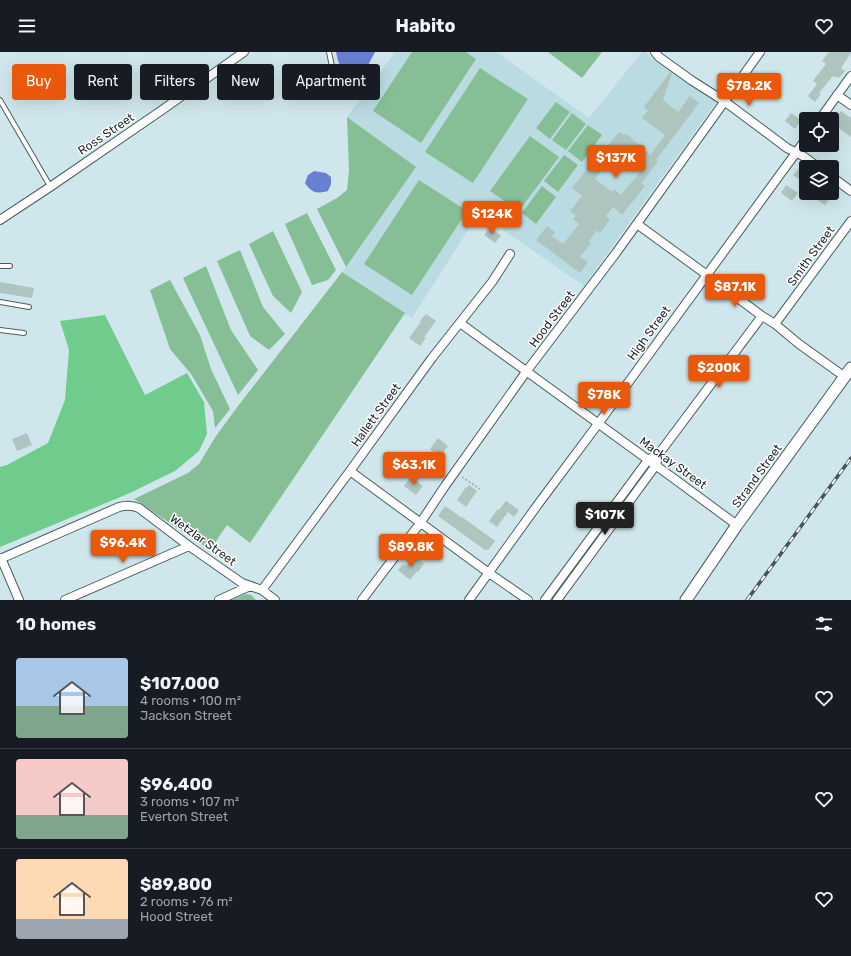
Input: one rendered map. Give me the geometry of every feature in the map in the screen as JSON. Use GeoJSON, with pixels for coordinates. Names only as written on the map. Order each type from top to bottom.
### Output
{"type":"FeatureCollection","features":[{"type":"Feature","properties":{"kind":"street","name":"Ross Street"},"geometry":{"type":"LineString","coordinates":[[0,220],[162,110],[244,52]]}},
{"type":"Feature","properties":{"kind":"street"},"geometry":{"type":"LineString","coordinates":[[655,52],[668,64],[724,101],[787,148],[808,160]]}},
{"type":"Feature","properties":{"kind":"street","name":"Hood Street"},"geometry":{"type":"LineString","coordinates":[[362,600],[421,522],[526,372],[637,224],[760,52]]}},
{"type":"Feature","properties":{"kind":"street"},"geometry":{"type":"LineString","coordinates":[[825,112],[851,76]]}},
{"type":"Feature","properties":{"kind":"street"},"geometry":{"type":"LineString","coordinates":[[837,95],[851,105]]}},
{"type":"Feature","properties":{"kind":"street","name":"High Street"},"geometry":{"type":"LineString","coordinates":[[469,600],[799,149]]}},
{"type":"Feature","properties":{"kind":"street"},"geometry":{"type":"LineString","coordinates":[[839,182],[851,190]]}},
{"type":"Feature","properties":{"kind":"street","name":"Smith Street"},"geometry":{"type":"LineString","coordinates":[[775,324],[851,221]]}},
{"type":"Feature","properties":{"kind":"street"},"geometry":{"type":"LineString","coordinates":[[637,224],[775,324],[800,344],[848,373]]}},
{"type":"Feature","properties":{"kind":"street","name":"Hallett Street"},"geometry":{"type":"LineString","coordinates":[[262,590],[432,358],[492,282],[510,254]]}},
{"type":"Feature","properties":{"kind":"street"},"geometry":{"type":"LineString","coordinates":[[557,600],[656,465],[661,451],[762,316]]}},
{"type":"Feature","properties":{"kind":"street","name":"Mackay Street"},"geometry":{"type":"LineString","coordinates":[[460,323],[737,525]]}},
{"type":"Feature","properties":{"kind":"street","name":"Strand Street"},"geometry":{"type":"LineString","coordinates":[[686,600],[737,525],[848,373]]}},
{"type":"Feature","properties":{"kind":"street"},"geometry":{"type":"LineString","coordinates":[[546,600],[648,460],[661,451]]}},
{"type":"Feature","properties":{"kind":"street"},"geometry":{"type":"LineString","coordinates":[[350,471],[528,600]]}},
{"type":"Feature","properties":{"kind":"street","name":"Wetzlar Street"},"geometry":{"type":"LineString","coordinates":[[1,559],[116,509],[131,505],[138,508],[242,583],[262,590],[275,600]]}},
{"type":"Feature","properties":{"kind":"street"},"geometry":{"type":"LineString","coordinates":[[65,600],[189,546]]}},
{"type":"Feature","properties":{"kind":"street"},"geometry":{"type":"LineString","coordinates":[[1,559],[19,600]]}},
{"type":"Feature","properties":{"kind":"street"},"geometry":{"type":"LineString","coordinates":[[219,600],[250,586]]}},
{"type":"Feature","properties":{"kind":"lane"},"geometry":{"type":"LineString","coordinates":[[329,52],[331,64]]}},
{"type":"Feature","properties":{"kind":"lane"},"geometry":{"type":"LineString","coordinates":[[0,100],[50,187]]}},
{"type":"Feature","properties":{"kind":"lane"},"geometry":{"type":"LineString","coordinates":[[0,266],[10,266]]}},
{"type":"Feature","properties":{"kind":"lane"},"geometry":{"type":"LineString","coordinates":[[0,302],[29,307]]}},
{"type":"Feature","properties":{"kind":"lane"},"geometry":{"type":"LineString","coordinates":[[0,330],[24,333]]}},
{"type":"Feature","properties":{"kind":"path"},"geometry":{"type":"LineString","coordinates":[[455,472],[480,489]]}},
{"type":"Feature","properties":{"kind":"shaded area"},"geometry":{"type":"Polygon","coordinates":[[[395,52],[496,52],[589,118],[642,52],[645,52],[717,101],[584,286],[479,213],[412,318],[342,272],[415,167],[347,117],[360,100],[380,100],[380,72],[395,52]]]}},
{"type":"Feature","properties":{"kind":"green space"},"geometry":{"type":"Polygon","coordinates":[[[412,52],[466,52],[476,59],[421,143],[373,111],[412,52]]]}},
{"type":"Feature","properties":{"kind":"green space"},"geometry":{"type":"Polygon","coordinates":[[[548,52],[602,52],[582,78],[548,52]]]}},
{"type":"Feature","properties":{"kind":"green space"},"geometry":{"type":"Polygon","coordinates":[[[480,68],[528,99],[473,183],[425,152],[480,68]]]}},
{"type":"Feature","properties":{"kind":"green space"},"geometry":{"type":"Polygon","coordinates":[[[556,102],[570,112],[550,139],[536,128],[556,102]]]}},
{"type":"Feature","properties":{"kind":"green space"},"geometry":{"type":"Polygon","coordinates":[[[572,113],[586,124],[566,150],[552,140],[572,113]]]}},
{"type":"Feature","properties":{"kind":"green space"},"geometry":{"type":"Polygon","coordinates":[[[347,117],[416,167],[346,267],[317,209],[337,198],[347,190],[349,171],[347,117]]]}},
{"type":"Feature","properties":{"kind":"green space"},"geometry":{"type":"Polygon","coordinates":[[[588,125],[602,135],[582,162],[568,151],[588,125]]]}},
{"type":"Feature","properties":{"kind":"green space"},"geometry":{"type":"Polygon","coordinates":[[[530,136],[559,157],[519,211],[490,191],[530,136]]]}},
{"type":"Feature","properties":{"kind":"green space"},"geometry":{"type":"Polygon","coordinates":[[[564,155],[578,165],[558,192],[544,181],[564,155]]]}},
{"type":"Feature","properties":{"kind":"green space"},"geometry":{"type":"Polygon","coordinates":[[[419,180],[467,211],[412,295],[364,264],[419,180]]]}},
{"type":"Feature","properties":{"kind":"green space"},"geometry":{"type":"Polygon","coordinates":[[[542,186],[556,197],[536,224],[522,213],[542,186]]]}},
{"type":"Feature","properties":{"kind":"green space"},"geometry":{"type":"Polygon","coordinates":[[[307,213],[336,270],[328,280],[312,285],[285,224],[307,213]]]}},
{"type":"Feature","properties":{"kind":"green space"},"geometry":{"type":"Polygon","coordinates":[[[273,231],[302,292],[291,313],[273,296],[249,244],[273,231]]]}},
{"type":"Feature","properties":{"kind":"green space"},"geometry":{"type":"Polygon","coordinates":[[[240,250],[263,307],[285,334],[269,350],[250,336],[217,261],[240,250]]]}},
{"type":"Feature","properties":{"kind":"green space"},"geometry":{"type":"Polygon","coordinates":[[[206,266],[231,330],[258,370],[238,395],[183,278],[206,266]]]}},
{"type":"Feature","properties":{"kind":"green space"},"geometry":{"type":"Polygon","coordinates":[[[342,272],[405,313],[250,543],[227,525],[210,550],[134,499],[188,473],[199,464],[216,436],[238,406],[342,272]]]}},
{"type":"Feature","properties":{"kind":"green space"},"geometry":{"type":"Polygon","coordinates":[[[170,280],[200,335],[211,369],[230,409],[215,428],[213,411],[191,374],[170,349],[150,290],[170,280]]]}},
{"type":"Feature","properties":{"kind":"green space"},"geometry":{"type":"Polygon","coordinates":[[[105,315],[145,395],[187,373],[204,402],[207,434],[199,451],[175,471],[130,493],[0,547],[0,467],[7,465],[48,443],[65,400],[69,350],[60,321],[105,315]]]}},
{"type":"Feature","properties":{"kind":"green space"},"geometry":{"type":"Polygon","coordinates":[[[246,594],[251,595],[256,600],[232,600],[246,594]]]}},
{"type":"Feature","properties":{"kind":"water"},"geometry":{"type":"Polygon","coordinates":[[[336,52],[375,52],[369,64],[340,64],[336,52]]]}},
{"type":"Feature","properties":{"kind":"water"},"geometry":{"type":"Polygon","coordinates":[[[314,171],[326,173],[331,177],[331,184],[328,191],[312,191],[305,183],[308,175],[314,171]]]}},
{"type":"Feature","properties":{"kind":"building"},"geometry":{"type":"Polygon","coordinates":[[[829,52],[851,53],[841,68],[845,71],[839,78],[833,76],[819,93],[821,94],[815,102],[808,96],[817,84],[813,81],[826,64],[822,61],[829,52]]]}},
{"type":"Feature","properties":{"kind":"building"},"geometry":{"type":"Polygon","coordinates":[[[670,72],[672,73],[663,100],[678,112],[690,96],[699,103],[656,160],[658,162],[641,183],[645,186],[622,215],[613,207],[606,216],[610,219],[600,233],[597,230],[589,241],[591,243],[580,257],[588,262],[580,273],[536,240],[547,226],[555,232],[552,236],[563,244],[579,224],[573,219],[576,216],[570,211],[582,196],[572,188],[619,132],[629,136],[650,155],[665,135],[642,118],[648,111],[644,107],[670,72]],[[615,153],[595,179],[612,192],[614,189],[621,195],[640,172],[615,153]]]}},
{"type":"Feature","properties":{"kind":"building"},"geometry":{"type":"Polygon","coordinates":[[[841,111],[851,118],[851,137],[839,128],[839,114],[841,111]]]}},
{"type":"Feature","properties":{"kind":"building"},"geometry":{"type":"Polygon","coordinates":[[[791,113],[799,119],[799,123],[795,129],[785,121],[791,113]]]}},
{"type":"Feature","properties":{"kind":"building"},"geometry":{"type":"Polygon","coordinates":[[[799,168],[799,179],[793,175],[799,168]]]}},
{"type":"Feature","properties":{"kind":"building"},"geometry":{"type":"Polygon","coordinates":[[[786,185],[798,193],[792,201],[781,193],[786,185]]]}},
{"type":"Feature","properties":{"kind":"building"},"geometry":{"type":"Polygon","coordinates":[[[818,200],[829,200],[825,205],[818,200]]]}},
{"type":"Feature","properties":{"kind":"building"},"geometry":{"type":"Polygon","coordinates":[[[490,227],[501,236],[495,243],[484,235],[490,227]]]}},
{"type":"Feature","properties":{"kind":"building"},"geometry":{"type":"Polygon","coordinates":[[[0,282],[34,288],[32,298],[0,293],[0,282]]]}},
{"type":"Feature","properties":{"kind":"building"},"geometry":{"type":"Polygon","coordinates":[[[426,314],[436,321],[424,337],[426,338],[420,346],[409,338],[426,314]]]}},
{"type":"Feature","properties":{"kind":"building"},"geometry":{"type":"Polygon","coordinates":[[[27,433],[32,445],[17,451],[12,439],[27,433]]]}},
{"type":"Feature","properties":{"kind":"building"},"geometry":{"type":"Polygon","coordinates":[[[438,438],[448,446],[440,457],[430,449],[438,438]]]}},
{"type":"Feature","properties":{"kind":"building"},"geometry":{"type":"Polygon","coordinates":[[[411,477],[423,486],[416,495],[404,486],[411,477]]]}},
{"type":"Feature","properties":{"kind":"building"},"geometry":{"type":"Polygon","coordinates":[[[469,485],[477,491],[466,507],[457,500],[469,485]]]}},
{"type":"Feature","properties":{"kind":"building"},"geometry":{"type":"Polygon","coordinates":[[[506,501],[519,510],[514,517],[508,512],[497,527],[489,521],[506,501]]]}},
{"type":"Feature","properties":{"kind":"building"},"geometry":{"type":"Polygon","coordinates":[[[445,506],[495,541],[489,549],[485,550],[438,516],[445,506]]]}},
{"type":"Feature","properties":{"kind":"building"},"geometry":{"type":"Polygon","coordinates":[[[414,556],[424,564],[410,580],[398,570],[403,564],[406,566],[414,556]]]}},
{"type":"Feature","properties":{"kind":"railway"},"geometry":{"type":"LineString","coordinates":[[747,600],[851,458]]}}]}
